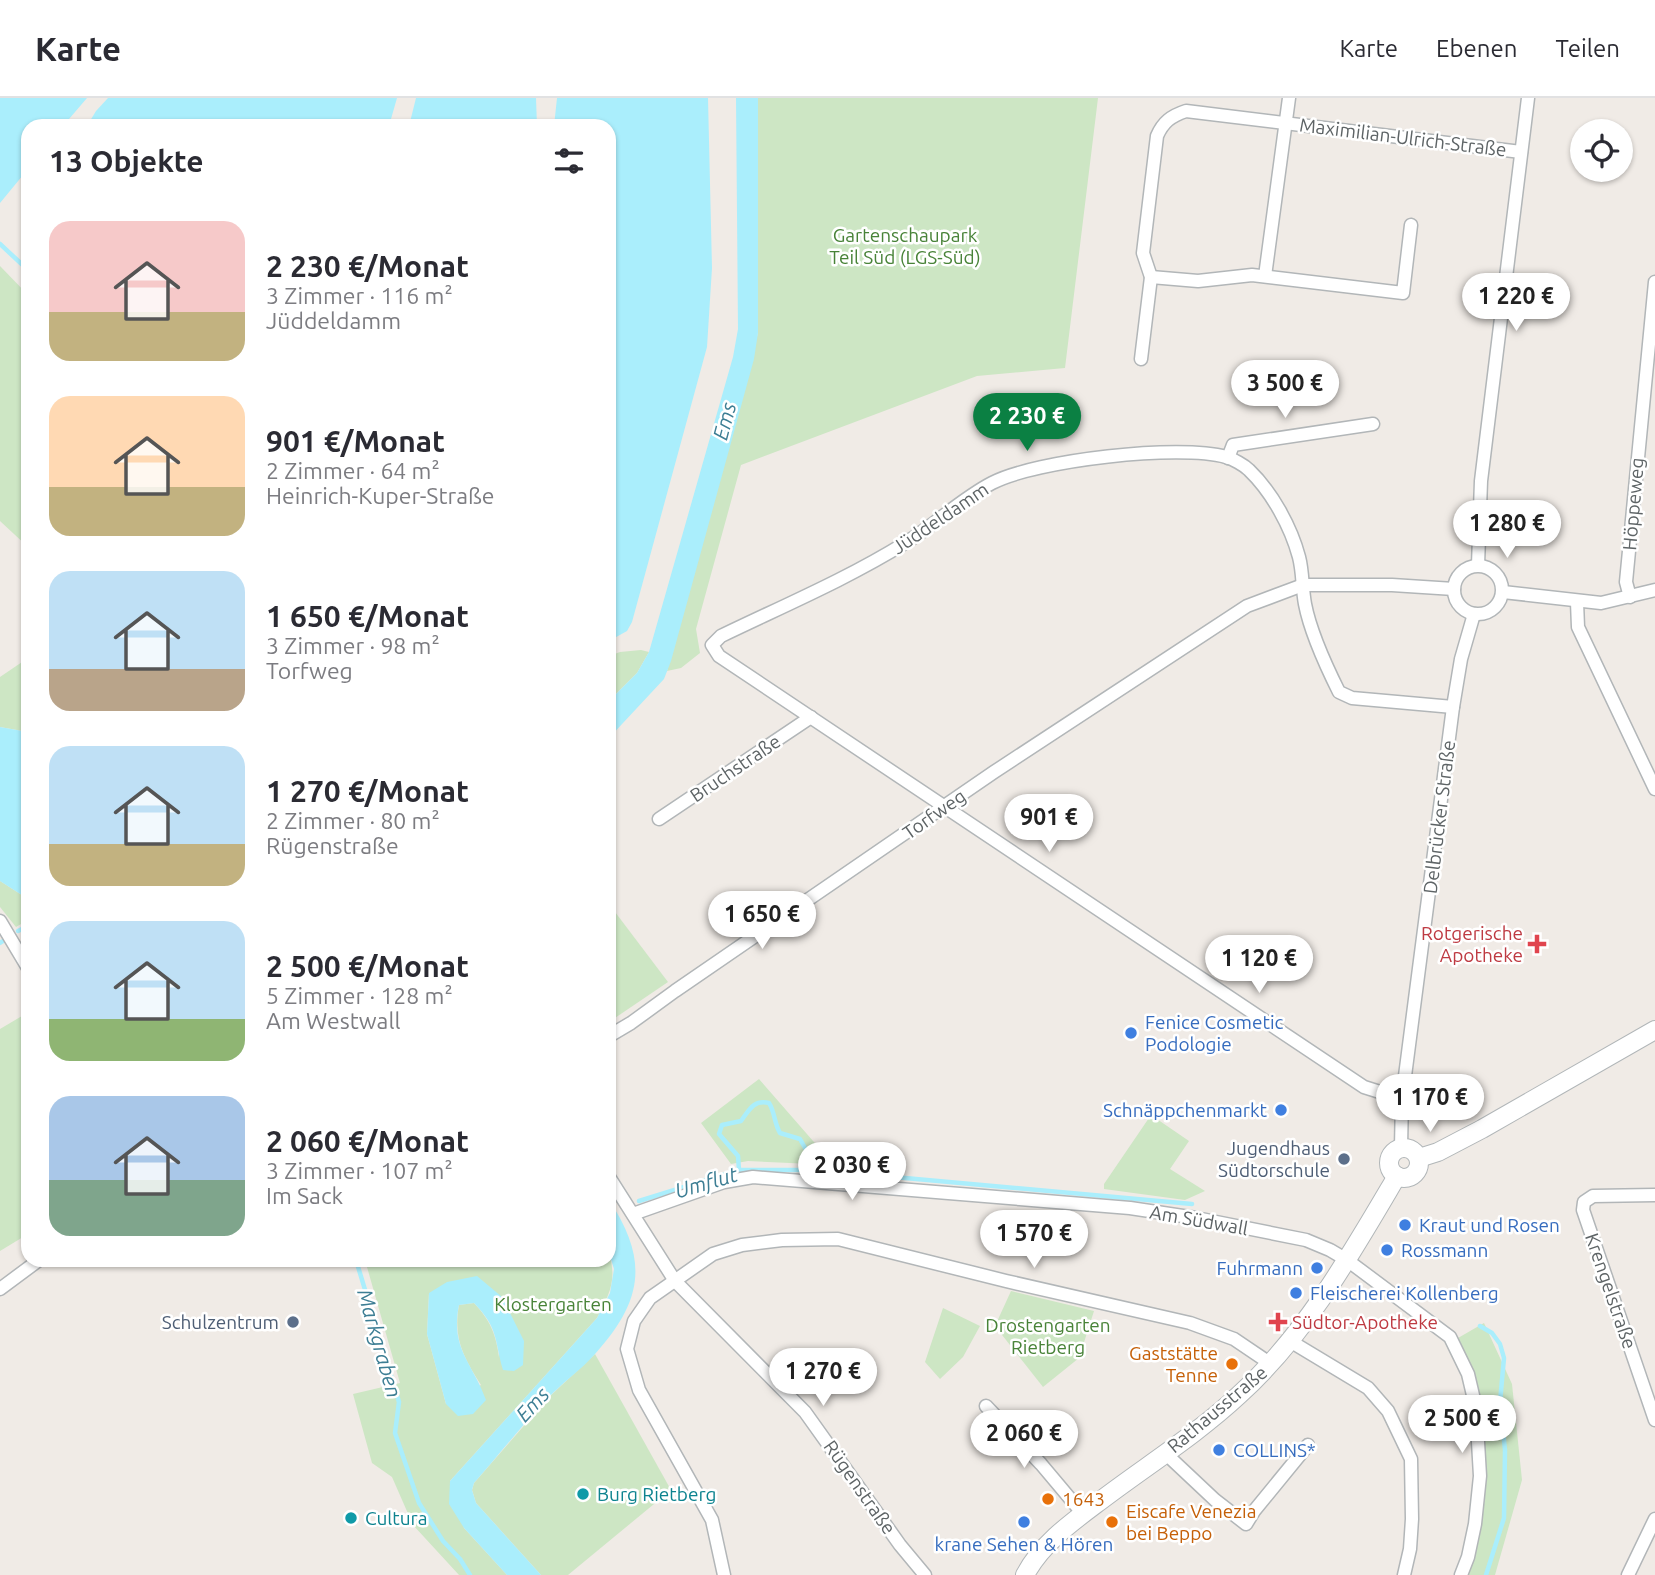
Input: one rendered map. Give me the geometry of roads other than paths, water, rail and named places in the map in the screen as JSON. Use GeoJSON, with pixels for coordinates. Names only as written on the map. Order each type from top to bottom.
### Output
{"type":"FeatureCollection","features":[{"type":"Feature","properties":{"kind":"street"},"geometry":{"type":"LineString","coordinates":[[1285,123],[1289,98]]}},
{"type":"Feature","properties":{"kind":"street"},"geometry":{"type":"LineString","coordinates":[[1478,565],[1481,481],[1528,98]]}},
{"type":"Feature","properties":{"kind":"street","name":"Maximilian-Ulrich-Straße"},"geometry":{"type":"LineString","coordinates":[[1141,359],[1151,276],[1143,253],[1157,136],[1162,125],[1174,115],[1186,111],[1521,152]]}},
{"type":"Feature","properties":{"kind":"street","name":"Maximilian-Ulrich-Straße"},"geometry":{"type":"LineString","coordinates":[[1265,276],[1285,123]]}},
{"type":"Feature","properties":{"kind":"street"},"geometry":{"type":"LineString","coordinates":[[1151,276],[1198,281],[1252,275],[1403,293],[1411,225]]}},
{"type":"Feature","properties":{"kind":"street","name":"Höppeweg"},"geometry":{"type":"LineString","coordinates":[[1630,597],[1626,582],[1650,369],[1655,282]]}},
{"type":"Feature","properties":{"kind":"street"},"geometry":{"type":"LineString","coordinates":[[1228,458],[1233,445],[1373,424]]}},
{"type":"Feature","properties":{"kind":"street","name":"Jüddeldamm"},"geometry":{"type":"LineString","coordinates":[[811,717],[719,656],[712,645],[721,636],[885,555],[984,488],[1021,471],[1131,456],[1199,453],[1228,458],[1248,470],[1274,501],[1299,557],[1303,585]]}},
{"type":"Feature","properties":{"kind":"street"},"geometry":{"type":"LineString","coordinates":[[1478,565],[1493,570],[1502,584],[1503,592],[1501,600],[1489,612],[1474,614],[1457,602],[1454,589],[1455,581],[1464,570],[1478,565]]}},
{"type":"Feature","properties":{"kind":"street"},"geometry":{"type":"LineString","coordinates":[[1303,585],[1306,606],[1339,692],[1352,698],[1453,708]]}},
{"type":"Feature","properties":{"kind":"street","name":"Torfweg"},"geometry":{"type":"LineString","coordinates":[[616,1032],[946,805],[1247,606],[1303,585],[1392,585],[1454,589]]}},
{"type":"Feature","properties":{"kind":"street"},"geometry":{"type":"LineString","coordinates":[[1503,592],[1601,603],[1655,590]]}},
{"type":"Feature","properties":{"kind":"street"},"geometry":{"type":"LineString","coordinates":[[1577,602],[1578,627],[1655,789]]}},
{"type":"Feature","properties":{"kind":"street","name":"Delbrücker Straße"},"geometry":{"type":"LineString","coordinates":[[1401,1147],[1402,1099],[1453,708],[1461,659],[1474,614]]}},
{"type":"Feature","properties":{"kind":"street"},"geometry":{"type":"LineString","coordinates":[[811,717],[1364,1087],[1402,1099]]}},
{"type":"Feature","properties":{"kind":"street","name":"Bruchstraße"},"geometry":{"type":"LineString","coordinates":[[660,819],[811,717]]}},
{"type":"Feature","properties":{"kind":"street"},"geometry":{"type":"LineString","coordinates":[[0,921],[21,956]]}},
{"type":"Feature","properties":{"kind":"street"},"geometry":{"type":"LineString","coordinates":[[1419,1158],[1438,1152],[1482,1129],[1655,1030]]}},
{"type":"Feature","properties":{"kind":"street"},"geometry":{"type":"LineString","coordinates":[[1401,1147],[1415,1152],[1419,1158],[1418,1169],[1408,1178],[1396,1176],[1388,1164],[1394,1150],[1401,1147]]}},
{"type":"Feature","properties":{"kind":"street","name":"Rathausstraße"},"geometry":{"type":"LineString","coordinates":[[1025,1575],[1034,1559],[1048,1544],[1083,1514],[1239,1395],[1271,1364],[1334,1282],[1396,1176]]}},
{"type":"Feature","properties":{"kind":"street","name":"Am Südwall"},"geometry":{"type":"LineString","coordinates":[[633,1214],[724,1182],[753,1177],[1130,1208],[1306,1240],[1330,1250],[1450,1337],[1468,1374],[1476,1408],[1480,1476],[1475,1524],[1461,1575]]}},
{"type":"Feature","properties":{"kind":"street","name":"Rügenstraße"},"geometry":{"type":"LineString","coordinates":[[616,1188],[675,1281],[805,1412],[900,1545],[925,1575]]}},
{"type":"Feature","properties":{"kind":"street","name":"Krengelstraße"},"geometry":{"type":"LineString","coordinates":[[1655,1195],[1593,1196],[1584,1202],[1583,1210],[1655,1420]]}},
{"type":"Feature","properties":{"kind":"street"},"geometry":{"type":"LineString","coordinates":[[724,1575],[712,1520],[639,1390],[626,1349],[634,1321],[650,1298],[713,1254],[742,1245],[782,1240],[838,1239],[1190,1323],[1234,1339],[1271,1364]]}},
{"type":"Feature","properties":{"kind":"street"},"geometry":{"type":"LineString","coordinates":[[0,1289],[30,1267]]}},
{"type":"Feature","properties":{"kind":"street"},"geometry":{"type":"LineString","coordinates":[[1290,1341],[1368,1388],[1388,1410],[1411,1459],[1410,1549],[1404,1575]]}},
{"type":"Feature","properties":{"kind":"street"},"geometry":{"type":"LineString","coordinates":[[986,1406],[1041,1464],[1083,1514]]}},
{"type":"Feature","properties":{"kind":"street"},"geometry":{"type":"LineString","coordinates":[[1166,1453],[1215,1500],[1246,1524],[1308,1445]]}},
{"type":"Feature","properties":{"kind":"street"},"geometry":{"type":"LineString","coordinates":[[1628,1575],[1655,1519]]}},
{"type":"Feature","properties":{"kind":"water"},"geometry":{"type":"Polygon","coordinates":[[[0,98],[87,98],[69,119],[21,119],[21,178],[0,203],[0,98]]]}},
{"type":"Feature","properties":{"kind":"water"},"geometry":{"type":"Polygon","coordinates":[[[108,98],[397,98],[391,119],[91,119],[108,98]]]}},
{"type":"Feature","properties":{"kind":"water"},"geometry":{"type":"Polygon","coordinates":[[[416,98],[536,98],[537,119],[411,119],[416,98]]]}},
{"type":"Feature","properties":{"kind":"water"},"geometry":{"type":"Polygon","coordinates":[[[557,98],[708,98],[712,268],[707,347],[632,622],[627,631],[616,637],[616,119],[555,119],[557,98]]]}},
{"type":"Feature","properties":{"kind":"water","name":"Ems"},"geometry":{"type":"Polygon","coordinates":[[[736,98],[758,98],[758,333],[754,359],[671,661],[664,679],[616,730],[616,694],[637,673],[649,652],[733,357],[738,329],[736,98]]]}},
{"type":"Feature","properties":{"kind":"water"},"geometry":{"type":"Polygon","coordinates":[[[0,727],[21,731],[21,894],[0,881],[0,727]]]}},
{"type":"Feature","properties":{"kind":"water","name":"Ems"},"geometry":{"type":"Polygon","coordinates":[[[616,1212],[630,1242],[635,1261],[635,1280],[623,1316],[595,1354],[538,1408],[474,1483],[472,1490],[476,1503],[541,1575],[507,1575],[464,1528],[449,1504],[450,1481],[597,1318],[610,1293],[614,1269],[616,1212]]]}},
{"type":"Feature","properties":{"kind":"water"},"geometry":{"type":"Polygon","coordinates":[[[477,1276],[502,1297],[524,1341],[523,1365],[514,1371],[503,1370],[488,1320],[474,1303],[459,1305],[457,1320],[460,1345],[486,1400],[473,1414],[458,1416],[446,1404],[427,1334],[429,1293],[447,1282],[477,1276]]]}},
{"type":"Feature","properties":{"kind":"waterway"},"geometry":{"type":"LineString","coordinates":[[0,244],[21,264]]}},
{"type":"Feature","properties":{"kind":"waterway"},"geometry":{"type":"LineString","coordinates":[[739,1170],[738,1156],[719,1134],[722,1125],[741,1121],[752,1106],[764,1102],[771,1106],[780,1133],[800,1139],[817,1169]]}},
{"type":"Feature","properties":{"kind":"waterway","name":"Umflut"},"geometry":{"type":"LineString","coordinates":[[639,1201],[739,1170],[817,1170],[1192,1204]]}},
{"type":"Feature","properties":{"kind":"waterway","name":"Markgraben"},"geometry":{"type":"LineString","coordinates":[[358,1267],[399,1402],[395,1433],[419,1503],[443,1541],[460,1559],[470,1575]]}},
{"type":"Feature","properties":{"kind":"waterway","name":"Umflut"},"geometry":{"type":"LineString","coordinates":[[1480,1326],[1492,1333],[1500,1344],[1504,1358],[1500,1402],[1505,1450],[1504,1518],[1486,1575]]}},
{"type":"Feature","properties":{"kind":"place","name":"Rotgerische Apotheke"},"geometry":{"type":"Point","coordinates":[1537,944]}},
{"type":"Feature","properties":{"kind":"place","name":"Fenice Cosmetic Podologie"},"geometry":{"type":"Point","coordinates":[1131,1033]}},
{"type":"Feature","properties":{"kind":"place","name":"Schnäppchenmarkt"},"geometry":{"type":"Point","coordinates":[1281,1110]}},
{"type":"Feature","properties":{"kind":"place","name":"Jugendhaus Südtorschule"},"geometry":{"type":"Point","coordinates":[1344,1159]}},
{"type":"Feature","properties":{"kind":"place","name":"Kraut und Rosen"},"geometry":{"type":"Point","coordinates":[1405,1225]}},
{"type":"Feature","properties":{"kind":"place","name":"Rossmann"},"geometry":{"type":"Point","coordinates":[1387,1250]}},
{"type":"Feature","properties":{"kind":"place","name":"Fuhrmann"},"geometry":{"type":"Point","coordinates":[1317,1268]}},
{"type":"Feature","properties":{"kind":"place","name":"Fleischerei Kollenberg"},"geometry":{"type":"Point","coordinates":[1296,1293]}},
{"type":"Feature","properties":{"kind":"place","name":"Schulzentrum"},"geometry":{"type":"Point","coordinates":[293,1322]}},
{"type":"Feature","properties":{"kind":"place","name":"Südtor-Apotheke"},"geometry":{"type":"Point","coordinates":[1278,1322]}},
{"type":"Feature","properties":{"kind":"place","name":"Gaststätte Tenne"},"geometry":{"type":"Point","coordinates":[1232,1364]}},
{"type":"Feature","properties":{"kind":"place","name":"COLLINS*"},"geometry":{"type":"Point","coordinates":[1219,1450]}},
{"type":"Feature","properties":{"kind":"place","name":"Burg Rietberg"},"geometry":{"type":"Point","coordinates":[583,1494]}},
{"type":"Feature","properties":{"kind":"place","name":"1643"},"geometry":{"type":"Point","coordinates":[1048,1499]}},
{"type":"Feature","properties":{"kind":"place","name":"Cultura"},"geometry":{"type":"Point","coordinates":[351,1518]}},
{"type":"Feature","properties":{"kind":"place","name":"krane Sehen & Hören"},"geometry":{"type":"Point","coordinates":[1024,1522]}},
{"type":"Feature","properties":{"kind":"place","name":"Eiscafe Venezia bei Beppo"},"geometry":{"type":"Point","coordinates":[1112,1522]}},
{"type":"Feature","properties":{"kind":"park label","name":"Gartenschaupark Teil Süd (LGS-Süd)"},"geometry":{"type":"Point","coordinates":[905,246]}},
{"type":"Feature","properties":{"kind":"park label","name":"Klostergarten"},"geometry":{"type":"Point","coordinates":[553,1304]}},
{"type":"Feature","properties":{"kind":"park label","name":"Drostengarten Rietberg"},"geometry":{"type":"Point","coordinates":[1048,1336]}}]}
